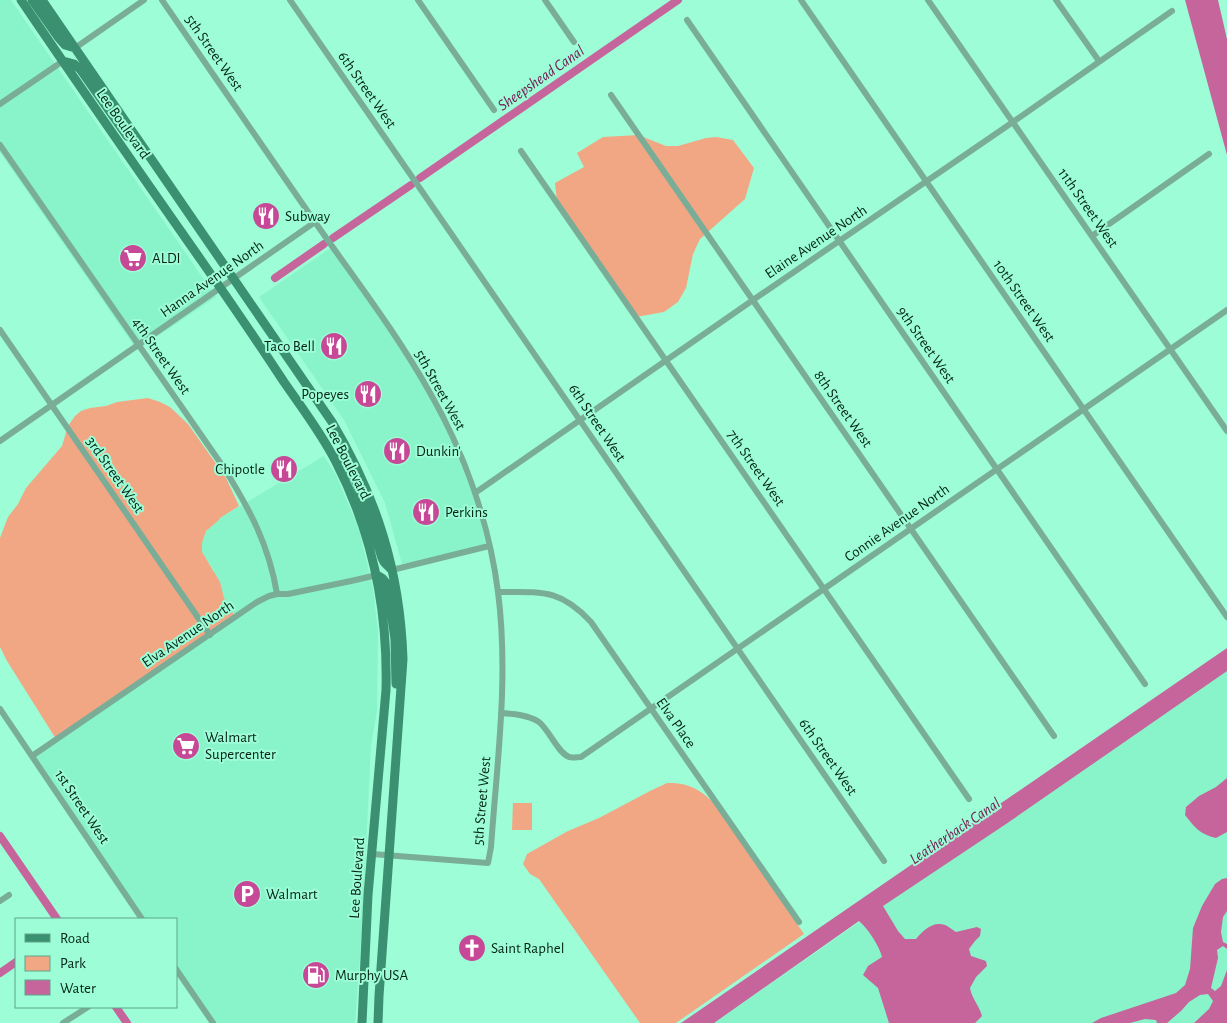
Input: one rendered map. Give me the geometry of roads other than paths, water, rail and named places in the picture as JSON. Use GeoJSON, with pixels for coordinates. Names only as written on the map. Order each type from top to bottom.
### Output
{"type":"FeatureCollection","features":[{"type":"Feature","properties":{"kind":"main road","name":"Lee Boulevard"},"geometry":{"type":"LineString","coordinates":[[21,0],[331,452],[366,535],[377,575],[384,617],[387,675],[368,896],[362,1023]]}},
{"type":"Feature","properties":{"kind":"main road"},"geometry":{"type":"LineString","coordinates":[[32,0],[65,45],[75,48]]}},
{"type":"Feature","properties":{"kind":"main road","name":"Lee Boulevard"},"geometry":{"type":"LineString","coordinates":[[42,0],[328,416],[361,475],[383,534],[398,602],[403,659],[378,1023]]}},
{"type":"Feature","properties":{"kind":"main road"},"geometry":{"type":"LineString","coordinates":[[63,61],[74,64],[80,69],[127,136],[138,140]]}},
{"type":"Feature","properties":{"kind":"main road"},"geometry":{"type":"LineString","coordinates":[[331,452],[346,462],[365,504],[382,558],[392,570]]}},
{"type":"Feature","properties":{"kind":"main road"},"geometry":{"type":"LineString","coordinates":[[377,575],[387,584],[395,639],[396,698],[399,706]]}},
{"type":"Feature","properties":{"kind":"street"},"geometry":{"type":"LineString","coordinates":[[75,48],[144,0]]}},
{"type":"Feature","properties":{"kind":"street","name":"5th Street West"},"geometry":{"type":"LineString","coordinates":[[162,0],[386,322],[430,392],[460,454],[475,493],[489,546],[498,592],[503,663],[491,847],[488,863],[372,854]]}},
{"type":"Feature","properties":{"kind":"street","name":"6th Street West"},"geometry":{"type":"LineString","coordinates":[[290,0],[884,861]]}},
{"type":"Feature","properties":{"kind":"street"},"geometry":{"type":"LineString","coordinates":[[418,0],[494,110]]}},
{"type":"Feature","properties":{"kind":"street"},"geometry":{"type":"LineString","coordinates":[[545,0],[574,42]]}},
{"type":"Feature","properties":{"kind":"street","name":"10th Street West"},"geometry":{"type":"LineString","coordinates":[[801,0],[1227,617]]}},
{"type":"Feature","properties":{"kind":"street","name":"11th Street West"},"geometry":{"type":"LineString","coordinates":[[928,0],[1227,431]]}},
{"type":"Feature","properties":{"kind":"street"},"geometry":{"type":"LineString","coordinates":[[1056,0],[1099,61]]}},
{"type":"Feature","properties":{"kind":"street","name":"Elaine Avenue North"},"geometry":{"type":"LineString","coordinates":[[475,493],[1172,11]]}},
{"type":"Feature","properties":{"kind":"street","name":"9th Street West"},"geometry":{"type":"LineString","coordinates":[[687,20],[1145,684]]}},
{"type":"Feature","properties":{"kind":"street"},"geometry":{"type":"LineString","coordinates":[[0,104],[63,61]]}},
{"type":"Feature","properties":{"kind":"street","name":"8th Street West"},"geometry":{"type":"LineString","coordinates":[[611,95],[1054,736]]}},
{"type":"Feature","properties":{"kind":"street","name":"4th Street West"},"geometry":{"type":"LineString","coordinates":[[0,145],[224,468],[245,502],[263,540],[275,579],[277,594]]}},
{"type":"Feature","properties":{"kind":"street","name":"7th Street West"},"geometry":{"type":"LineString","coordinates":[[521,151],[969,799]]}},
{"type":"Feature","properties":{"kind":"street"},"geometry":{"type":"LineString","coordinates":[[1092,236],[1209,154]]}},
{"type":"Feature","properties":{"kind":"street","name":"Hanna Avenue North"},"geometry":{"type":"LineString","coordinates":[[0,440],[315,222]]}},
{"type":"Feature","properties":{"kind":"street","name":"Connie Avenue North"},"geometry":{"type":"LineString","coordinates":[[501,713],[520,715],[540,723],[563,754],[571,758],[580,757],[1227,310]]}},
{"type":"Feature","properties":{"kind":"street","name":"3rd Street West"},"geometry":{"type":"LineString","coordinates":[[0,330],[210,635]]}},
{"type":"Feature","properties":{"kind":"street"},"geometry":{"type":"LineString","coordinates":[[392,570],[489,546]]}},
{"type":"Feature","properties":{"kind":"street","name":"Elva Avenue North"},"geometry":{"type":"LineString","coordinates":[[32,756],[268,596],[351,582],[377,575]]}},
{"type":"Feature","properties":{"kind":"street","name":"Elva Place"},"geometry":{"type":"LineString","coordinates":[[498,592],[542,593],[560,597],[583,613],[597,629],[650,709],[799,922]]}},
{"type":"Feature","properties":{"kind":"street","name":"1st Street West"},"geometry":{"type":"LineString","coordinates":[[0,709],[141,918]]}},
{"type":"Feature","properties":{"kind":"street"},"geometry":{"type":"LineString","coordinates":[[0,901],[9,895]]}},
{"type":"Feature","properties":{"kind":"street"},"geometry":{"type":"LineString","coordinates":[[178,972],[213,1023]]}},
{"type":"Feature","properties":{"kind":"street"},"geometry":{"type":"LineString","coordinates":[[63,1023],[86,1008]]}},
{"type":"Feature","properties":{"kind":"water"},"geometry":{"type":"Polygon","coordinates":[[[1185,0],[1218,0],[1227,39],[1227,155],[1185,0]]]}},
{"type":"Feature","properties":{"kind":"water"},"geometry":{"type":"Polygon","coordinates":[[[1227,648],[1227,671],[1006,824],[883,906],[905,939],[916,939],[925,930],[936,924],[945,925],[956,932],[977,927],[981,929],[980,936],[969,949],[971,956],[986,961],[987,966],[976,977],[970,988],[982,1016],[975,1023],[889,1023],[878,988],[863,975],[868,966],[882,957],[873,938],[859,921],[714,1023],[681,1023],[1227,648]]]}},
{"type":"Feature","properties":{"kind":"water"},"geometry":{"type":"Polygon","coordinates":[[[1227,778],[1227,832],[1216,838],[1206,835],[1195,827],[1185,815],[1186,807],[1227,778]]]}},
{"type":"Feature","properties":{"kind":"water"},"geometry":{"type":"Polygon","coordinates":[[[1227,878],[1227,911],[1223,917],[1221,932],[1223,942],[1227,944],[1227,949],[1223,946],[1217,950],[1218,958],[1211,988],[1215,991],[1221,986],[1227,970],[1227,1023],[1194,1023],[1209,1009],[1213,1001],[1208,994],[1200,995],[1189,1002],[1167,1023],[1157,1023],[1156,1020],[1145,1019],[1130,1023],[1092,1023],[1101,1018],[1176,993],[1185,985],[1190,969],[1193,928],[1202,906],[1215,884],[1227,878]]]}},
{"type":"Feature","properties":{"kind":"waterway","name":"Sheepshead Canal"},"geometry":{"type":"LineString","coordinates":[[420,178],[678,0]]}},
{"type":"Feature","properties":{"kind":"waterway","name":"Sheepshead Canal"},"geometry":{"type":"LineString","coordinates":[[333,238],[411,185]]}},
{"type":"Feature","properties":{"kind":"waterway","name":"Sheepshead Canal"},"geometry":{"type":"LineString","coordinates":[[275,278],[324,244]]}},
{"type":"Feature","properties":{"kind":"waterway"},"geometry":{"type":"LineString","coordinates":[[0,836],[56,918]]}},
{"type":"Feature","properties":{"kind":"waterway"},"geometry":{"type":"LineString","coordinates":[[0,973],[15,963]]}},
{"type":"Feature","properties":{"kind":"waterway"},"geometry":{"type":"LineString","coordinates":[[117,1008],[127,1023]]}},
{"type":"Feature","properties":{"kind":"place","name":"Subway"},"geometry":{"type":"Point","coordinates":[266,216]}},
{"type":"Feature","properties":{"kind":"place","name":"ALDI"},"geometry":{"type":"Point","coordinates":[133,258]}},
{"type":"Feature","properties":{"kind":"place","name":"Taco Bell"},"geometry":{"type":"Point","coordinates":[334,346]}},
{"type":"Feature","properties":{"kind":"place","name":"Popeyes"},"geometry":{"type":"Point","coordinates":[368,394]}},
{"type":"Feature","properties":{"kind":"place","name":"Dunkin'"},"geometry":{"type":"Point","coordinates":[397,451]}},
{"type":"Feature","properties":{"kind":"place","name":"Chipotle"},"geometry":{"type":"Point","coordinates":[284,469]}},
{"type":"Feature","properties":{"kind":"place","name":"Perkins"},"geometry":{"type":"Point","coordinates":[426,512]}},
{"type":"Feature","properties":{"kind":"place","name":"Walmart Supercenter"},"geometry":{"type":"Point","coordinates":[186,746]}},
{"type":"Feature","properties":{"kind":"place","name":"Walmart"},"geometry":{"type":"Point","coordinates":[247,894]}},
{"type":"Feature","properties":{"kind":"place","name":"Saint Raphel"},"geometry":{"type":"Point","coordinates":[472,948]}},
{"type":"Feature","properties":{"kind":"place","name":"Murphy USA"},"geometry":{"type":"Point","coordinates":[316,975]}},
{"type":"Feature","properties":{"kind":"water label","name":"Leatherback Canal"},"geometry":{"type":"Point","coordinates":[955,831]}}]}
